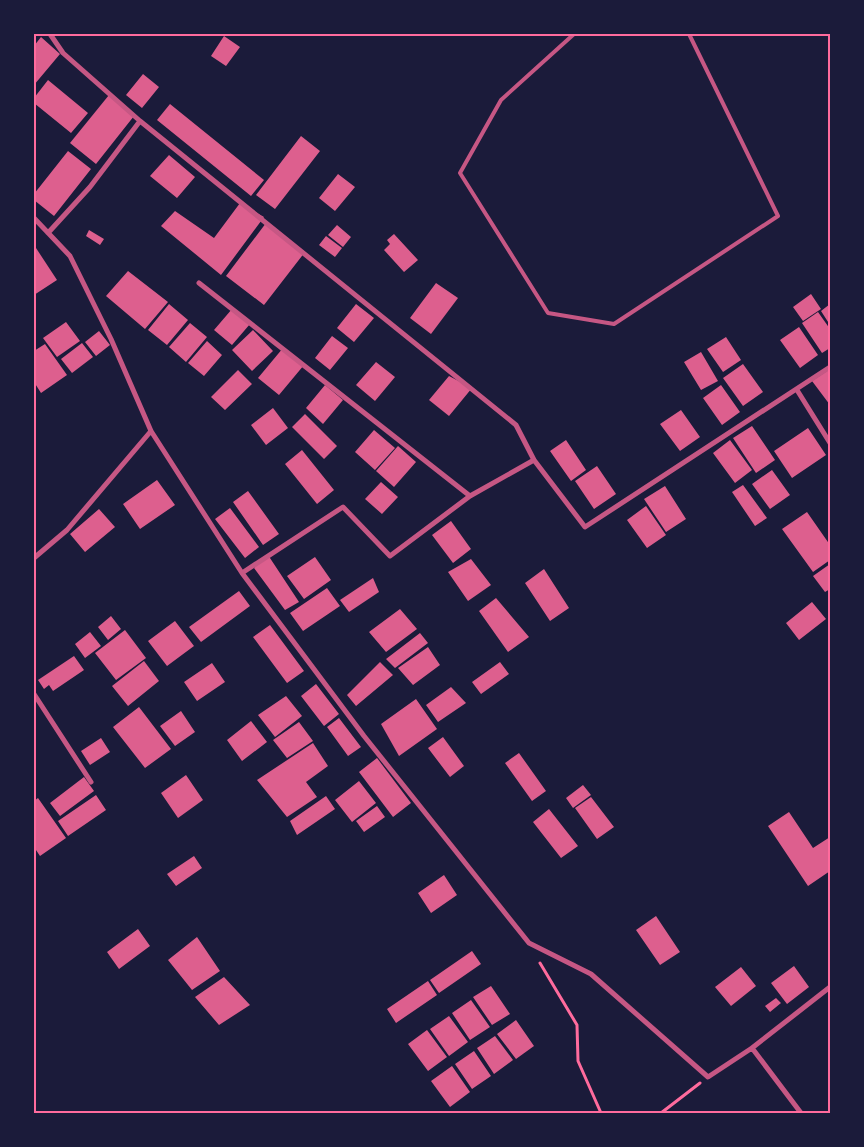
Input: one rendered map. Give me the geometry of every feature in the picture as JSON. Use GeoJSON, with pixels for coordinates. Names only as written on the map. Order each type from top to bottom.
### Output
{"type":"FeatureCollection","features":[{"type":"Feature","properties":{"kind":"street"},"geometry":{"type":"LineString","coordinates":[[50,34],[63,53],[140,121],[516,425],[534,460],[585,527],[830,367]]}},
{"type":"Feature","properties":{"kind":"street"},"geometry":{"type":"LineString","coordinates":[[48,233],[90,186],[140,121]]}},
{"type":"Feature","properties":{"kind":"street"},"geometry":{"type":"LineString","coordinates":[[34,218],[70,256],[111,340],[151,432],[242,572],[364,736],[529,943],[591,974],[708,1076],[752,1048],[830,987]]}},
{"type":"Feature","properties":{"kind":"street"},"geometry":{"type":"LineString","coordinates":[[199,283],[470,496]]}},
{"type":"Feature","properties":{"kind":"street"},"geometry":{"type":"LineString","coordinates":[[797,390],[830,443]]}},
{"type":"Feature","properties":{"kind":"street"},"geometry":{"type":"LineString","coordinates":[[34,558],[67,530],[151,432]]}},
{"type":"Feature","properties":{"kind":"street"},"geometry":{"type":"LineString","coordinates":[[242,572],[342,507],[390,556],[470,496],[534,460]]}},
{"type":"Feature","properties":{"kind":"street"},"geometry":{"type":"LineString","coordinates":[[34,694],[91,782]]}},
{"type":"Feature","properties":{"kind":"street"},"geometry":{"type":"LineString","coordinates":[[752,1048],[801,1113]]}},
{"type":"Feature","properties":{"kind":"lane"},"geometry":{"type":"LineString","coordinates":[[574,34],[501,100],[460,173],[548,313],[614,324],[778,216],[689,34]]}},
{"type":"Feature","properties":{"kind":"path"},"geometry":{"type":"LineString","coordinates":[[529,943],[577,1025],[578,1061],[601,1113]]}},
{"type":"Feature","properties":{"kind":"path"},"geometry":{"type":"LineString","coordinates":[[661,1113],[708,1076]]}},
{"type":"Feature","properties":{"kind":"building"},"geometry":{"type":"Polygon","coordinates":[[[224,36],[240,47],[226,66],[211,56],[224,36]]]}},
{"type":"Feature","properties":{"kind":"building"},"geometry":{"type":"Polygon","coordinates":[[[41,37],[60,54],[34,85],[34,46],[41,37]]]}},
{"type":"Feature","properties":{"kind":"building"},"geometry":{"type":"Polygon","coordinates":[[[143,74],[159,87],[142,108],[126,95],[143,74]]]}},
{"type":"Feature","properties":{"kind":"building"},"geometry":{"type":"Polygon","coordinates":[[[48,80],[88,113],[71,133],[34,103],[34,98],[48,80]]]}},
{"type":"Feature","properties":{"kind":"building"},"geometry":{"type":"Polygon","coordinates":[[[109,95],[134,116],[96,164],[70,143],[109,95]]]}},
{"type":"Feature","properties":{"kind":"building"},"geometry":{"type":"Polygon","coordinates":[[[170,104],[264,180],[251,196],[157,120],[170,104]]]}},
{"type":"Feature","properties":{"kind":"building"},"geometry":{"type":"Polygon","coordinates":[[[301,136],[320,151],[275,209],[256,195],[301,136]]]}},
{"type":"Feature","properties":{"kind":"building"},"geometry":{"type":"Polygon","coordinates":[[[68,151],[91,169],[54,216],[34,200],[34,194],[68,151]]]}},
{"type":"Feature","properties":{"kind":"building"},"geometry":{"type":"Polygon","coordinates":[[[169,155],[195,177],[177,198],[150,176],[169,155]]]}},
{"type":"Feature","properties":{"kind":"building"},"geometry":{"type":"Polygon","coordinates":[[[338,174],[355,187],[335,211],[319,198],[338,174]]]}},
{"type":"Feature","properties":{"kind":"building"},"geometry":{"type":"Polygon","coordinates":[[[240,203],[264,217],[221,275],[161,226],[175,211],[214,238],[240,203]]]}},
{"type":"Feature","properties":{"kind":"building"},"geometry":{"type":"Polygon","coordinates":[[[266,223],[305,252],[264,305],[226,276],[266,223]]]}},
{"type":"Feature","properties":{"kind":"building"},"geometry":{"type":"Polygon","coordinates":[[[337,225],[351,237],[343,247],[328,235],[337,225]]]}},
{"type":"Feature","properties":{"kind":"building"},"geometry":{"type":"Polygon","coordinates":[[[89,230],[104,239],[100,245],[86,236],[89,230]]]}},
{"type":"Feature","properties":{"kind":"building"},"geometry":{"type":"Polygon","coordinates":[[[394,234],[418,260],[404,272],[384,250],[390,244],[387,240],[394,234]]]}},
{"type":"Feature","properties":{"kind":"building"},"geometry":{"type":"Polygon","coordinates":[[[326,236],[342,248],[335,257],[319,245],[326,236]]]}},
{"type":"Feature","properties":{"kind":"building"},"geometry":{"type":"Polygon","coordinates":[[[36,248],[57,280],[34,295],[34,249],[36,248]]]}},
{"type":"Feature","properties":{"kind":"building"},"geometry":{"type":"Polygon","coordinates":[[[128,271],[168,302],[145,329],[106,296],[128,271]]]}},
{"type":"Feature","properties":{"kind":"building"},"geometry":{"type":"Polygon","coordinates":[[[436,283],[458,298],[431,334],[410,318],[436,283]]]}},
{"type":"Feature","properties":{"kind":"building"},"geometry":{"type":"Polygon","coordinates":[[[811,294],[821,309],[803,321],[793,307],[811,294]]]}},
{"type":"Feature","properties":{"kind":"building"},"geometry":{"type":"Polygon","coordinates":[[[169,304],[188,320],[167,345],[148,330],[169,304]]]}},
{"type":"Feature","properties":{"kind":"building"},"geometry":{"type":"Polygon","coordinates":[[[356,304],[374,318],[354,342],[337,328],[356,304]]]}},
{"type":"Feature","properties":{"kind":"building"},"geometry":{"type":"Polygon","coordinates":[[[830,304],[830,325],[821,311],[830,304]]]}},
{"type":"Feature","properties":{"kind":"building"},"geometry":{"type":"Polygon","coordinates":[[[232,309],[250,324],[232,345],[214,330],[232,309]]]}},
{"type":"Feature","properties":{"kind":"building"},"geometry":{"type":"Polygon","coordinates":[[[818,312],[830,329],[830,348],[822,353],[802,323],[818,312]]]}},
{"type":"Feature","properties":{"kind":"building"},"geometry":{"type":"Polygon","coordinates":[[[66,322],[80,341],[57,357],[43,338],[66,322]]]}},
{"type":"Feature","properties":{"kind":"building"},"geometry":{"type":"Polygon","coordinates":[[[190,323],[207,337],[186,362],[169,347],[190,323]]]}},
{"type":"Feature","properties":{"kind":"building"},"geometry":{"type":"Polygon","coordinates":[[[799,327],[818,355],[800,368],[780,340],[799,327]]]}},
{"type":"Feature","properties":{"kind":"building"},"geometry":{"type":"Polygon","coordinates":[[[253,330],[273,351],[252,371],[232,350],[253,330]]]}},
{"type":"Feature","properties":{"kind":"building"},"geometry":{"type":"Polygon","coordinates":[[[99,331],[110,345],[96,356],[85,342],[99,331]]]}},
{"type":"Feature","properties":{"kind":"building"},"geometry":{"type":"Polygon","coordinates":[[[332,336],[348,348],[330,370],[315,358],[332,336]]]}},
{"type":"Feature","properties":{"kind":"building"},"geometry":{"type":"Polygon","coordinates":[[[726,337],[741,360],[723,372],[707,349],[726,337]]]}},
{"type":"Feature","properties":{"kind":"building"},"geometry":{"type":"Polygon","coordinates":[[[207,341],[222,355],[204,376],[188,363],[207,341]]]}},
{"type":"Feature","properties":{"kind":"building"},"geometry":{"type":"Polygon","coordinates":[[[82,343],[93,357],[72,373],[61,359],[82,343]]]}},
{"type":"Feature","properties":{"kind":"building"},"geometry":{"type":"Polygon","coordinates":[[[45,344],[67,375],[41,393],[34,382],[34,351],[45,344]]]}},
{"type":"Feature","properties":{"kind":"building"},"geometry":{"type":"Polygon","coordinates":[[[283,348],[304,365],[279,395],[258,378],[283,348]]]}},
{"type":"Feature","properties":{"kind":"building"},"geometry":{"type":"Polygon","coordinates":[[[701,352],[718,381],[701,390],[684,362],[701,352]]]}},
{"type":"Feature","properties":{"kind":"building"},"geometry":{"type":"Polygon","coordinates":[[[376,362],[395,377],[375,401],[356,385],[376,362]]]}},
{"type":"Feature","properties":{"kind":"building"},"geometry":{"type":"Polygon","coordinates":[[[743,364],[763,392],[743,406],[723,378],[743,364]]]}},
{"type":"Feature","properties":{"kind":"building"},"geometry":{"type":"Polygon","coordinates":[[[830,369],[830,405],[812,381],[830,369]]]}},
{"type":"Feature","properties":{"kind":"building"},"geometry":{"type":"Polygon","coordinates":[[[238,370],[252,384],[225,410],[211,397],[238,370]]]}},
{"type":"Feature","properties":{"kind":"building"},"geometry":{"type":"Polygon","coordinates":[[[449,376],[472,388],[449,416],[429,400],[449,376]]]}},
{"type":"Feature","properties":{"kind":"building"},"geometry":{"type":"Polygon","coordinates":[[[325,385],[343,400],[323,424],[306,408],[325,385]]]}},
{"type":"Feature","properties":{"kind":"building"},"geometry":{"type":"Polygon","coordinates":[[[721,385],[740,412],[722,425],[703,398],[721,385]]]}},
{"type":"Feature","properties":{"kind":"building"},"geometry":{"type":"Polygon","coordinates":[[[273,408],[288,428],[266,445],[251,425],[273,408]]]}},
{"type":"Feature","properties":{"kind":"building"},"geometry":{"type":"Polygon","coordinates":[[[681,410],[700,437],[680,451],[660,424],[681,410]]]}},
{"type":"Feature","properties":{"kind":"building"},"geometry":{"type":"Polygon","coordinates":[[[305,414],[337,446],[324,459],[292,427],[305,414]]]}},
{"type":"Feature","properties":{"kind":"building"},"geometry":{"type":"Polygon","coordinates":[[[752,426],[775,460],[756,473],[733,438],[752,426]]]}},
{"type":"Feature","properties":{"kind":"building"},"geometry":{"type":"Polygon","coordinates":[[[808,428],[826,455],[792,478],[774,451],[808,428]]]}},
{"type":"Feature","properties":{"kind":"building"},"geometry":{"type":"Polygon","coordinates":[[[374,430],[395,448],[375,470],[355,452],[374,430]]]}},
{"type":"Feature","properties":{"kind":"building"},"geometry":{"type":"Polygon","coordinates":[[[566,440],[586,470],[571,481],[550,451],[566,440]]]}},
{"type":"Feature","properties":{"kind":"building"},"geometry":{"type":"Polygon","coordinates":[[[730,440],[752,470],[735,483],[713,453],[730,440]]]}},
{"type":"Feature","properties":{"kind":"building"},"geometry":{"type":"Polygon","coordinates":[[[398,446],[416,462],[394,487],[376,471],[398,446]]]}},
{"type":"Feature","properties":{"kind":"building"},"geometry":{"type":"Polygon","coordinates":[[[302,450],[334,490],[317,504],[285,464],[302,450]]]}},
{"type":"Feature","properties":{"kind":"building"},"geometry":{"type":"Polygon","coordinates":[[[597,466],[616,494],[594,509],[575,481],[597,466]]]}},
{"type":"Feature","properties":{"kind":"building"},"geometry":{"type":"Polygon","coordinates":[[[772,470],[790,495],[770,509],[752,484],[772,470]]]}},
{"type":"Feature","properties":{"kind":"building"},"geometry":{"type":"Polygon","coordinates":[[[157,480],[175,505],[140,529],[123,504],[157,480]]]}},
{"type":"Feature","properties":{"kind":"building"},"geometry":{"type":"Polygon","coordinates":[[[381,482],[398,497],[382,514],[365,499],[381,482]]]}},
{"type":"Feature","properties":{"kind":"building"},"geometry":{"type":"Polygon","coordinates":[[[743,485],[767,518],[755,526],[732,492],[743,485]]]}},
{"type":"Feature","properties":{"kind":"building"},"geometry":{"type":"Polygon","coordinates":[[[665,486],[686,519],[666,532],[644,499],[665,486]]]}},
{"type":"Feature","properties":{"kind":"building"},"geometry":{"type":"Polygon","coordinates":[[[248,491],[279,534],[263,545],[233,502],[248,491]]]}},
{"type":"Feature","properties":{"kind":"building"},"geometry":{"type":"Polygon","coordinates":[[[646,506],[666,535],[647,548],[627,520],[646,506]]]}},
{"type":"Feature","properties":{"kind":"building"},"geometry":{"type":"Polygon","coordinates":[[[230,508],[259,547],[245,558],[215,519],[230,508]]]}},
{"type":"Feature","properties":{"kind":"building"},"geometry":{"type":"Polygon","coordinates":[[[99,509],[115,527],[85,552],[70,534],[99,509]]]}},
{"type":"Feature","properties":{"kind":"building"},"geometry":{"type":"Polygon","coordinates":[[[807,512],[830,545],[830,560],[813,572],[782,529],[807,512]]]}},
{"type":"Feature","properties":{"kind":"building"},"geometry":{"type":"Polygon","coordinates":[[[451,521],[471,549],[453,563],[432,535],[451,521]]]}},
{"type":"Feature","properties":{"kind":"building"},"geometry":{"type":"Polygon","coordinates":[[[268,555],[299,602],[285,610],[254,568],[268,555]]]}},
{"type":"Feature","properties":{"kind":"building"},"geometry":{"type":"Polygon","coordinates":[[[315,557],[331,580],[304,599],[287,576],[315,557]]]}},
{"type":"Feature","properties":{"kind":"building"},"geometry":{"type":"Polygon","coordinates":[[[471,559],[491,585],[468,601],[448,572],[471,559]]]}},
{"type":"Feature","properties":{"kind":"building"},"geometry":{"type":"Polygon","coordinates":[[[830,564],[830,589],[825,592],[813,576],[830,564]]]}},
{"type":"Feature","properties":{"kind":"building"},"geometry":{"type":"Polygon","coordinates":[[[544,569],[569,608],[550,621],[525,583],[544,569]]]}},
{"type":"Feature","properties":{"kind":"building"},"geometry":{"type":"Polygon","coordinates":[[[373,578],[379,592],[349,612],[340,600],[373,578]]]}},
{"type":"Feature","properties":{"kind":"building"},"geometry":{"type":"Polygon","coordinates":[[[327,588],[340,606],[303,631],[290,613],[327,588]]]}},
{"type":"Feature","properties":{"kind":"building"},"geometry":{"type":"Polygon","coordinates":[[[239,591],[250,606],[201,642],[189,627],[239,591]]]}},
{"type":"Feature","properties":{"kind":"building"},"geometry":{"type":"Polygon","coordinates":[[[496,598],[529,637],[508,652],[479,611],[496,598]]]}},
{"type":"Feature","properties":{"kind":"building"},"geometry":{"type":"Polygon","coordinates":[[[812,602],[826,619],[799,640],[786,623],[812,602]]]}},
{"type":"Feature","properties":{"kind":"building"},"geometry":{"type":"Polygon","coordinates":[[[400,609],[417,629],[386,652],[369,632],[400,609]]]}},
{"type":"Feature","properties":{"kind":"building"},"geometry":{"type":"Polygon","coordinates":[[[111,616],[121,629],[108,640],[98,627],[111,616]]]}},
{"type":"Feature","properties":{"kind":"building"},"geometry":{"type":"Polygon","coordinates":[[[175,621],[194,646],[167,666],[148,641],[175,621]]]}},
{"type":"Feature","properties":{"kind":"building"},"geometry":{"type":"Polygon","coordinates":[[[270,625],[304,671],[287,683],[253,637],[270,625]]]}},
{"type":"Feature","properties":{"kind":"building"},"geometry":{"type":"Polygon","coordinates":[[[125,630],[146,658],[116,680],[95,653],[125,630]]]}},
{"type":"Feature","properties":{"kind":"building"},"geometry":{"type":"Polygon","coordinates":[[[90,632],[101,646],[85,658],[75,644],[90,632]]]}},
{"type":"Feature","properties":{"kind":"building"},"geometry":{"type":"Polygon","coordinates":[[[420,633],[428,643],[395,668],[386,659],[420,633]]]}},
{"type":"Feature","properties":{"kind":"building"},"geometry":{"type":"Polygon","coordinates":[[[428,647],[440,665],[413,685],[398,668],[428,647]]]}},
{"type":"Feature","properties":{"kind":"building"},"geometry":{"type":"Polygon","coordinates":[[[74,656],[84,670],[53,691],[49,685],[44,689],[38,680],[74,656]]]}},
{"type":"Feature","properties":{"kind":"building"},"geometry":{"type":"Polygon","coordinates":[[[144,661],[159,681],[128,706],[112,686],[144,661]]]}},
{"type":"Feature","properties":{"kind":"building"},"geometry":{"type":"Polygon","coordinates":[[[380,662],[393,675],[356,706],[347,695],[380,662]]]}},
{"type":"Feature","properties":{"kind":"building"},"geometry":{"type":"Polygon","coordinates":[[[500,662],[509,674],[481,694],[472,682],[500,662]]]}},
{"type":"Feature","properties":{"kind":"building"},"geometry":{"type":"Polygon","coordinates":[[[212,663],[225,682],[197,701],[184,682],[212,663]]]}},
{"type":"Feature","properties":{"kind":"building"},"geometry":{"type":"Polygon","coordinates":[[[316,684],[339,714],[324,726],[301,696],[316,684]]]}},
{"type":"Feature","properties":{"kind":"building"},"geometry":{"type":"Polygon","coordinates":[[[451,687],[466,703],[438,722],[426,705],[451,687]]]}},
{"type":"Feature","properties":{"kind":"building"},"geometry":{"type":"Polygon","coordinates":[[[286,696],[302,716],[275,737],[258,715],[286,696]]]}},
{"type":"Feature","properties":{"kind":"building"},"geometry":{"type":"Polygon","coordinates":[[[416,699],[437,729],[399,756],[381,724],[416,699]]]}},
{"type":"Feature","properties":{"kind":"building"},"geometry":{"type":"Polygon","coordinates":[[[139,707],[171,749],[145,768],[113,727],[139,707]]]}},
{"type":"Feature","properties":{"kind":"building"},"geometry":{"type":"Polygon","coordinates":[[[181,711],[195,732],[175,746],[160,726],[181,711]]]}},
{"type":"Feature","properties":{"kind":"building"},"geometry":{"type":"Polygon","coordinates":[[[339,718],[361,747],[348,756],[327,727],[339,718]]]}},
{"type":"Feature","properties":{"kind":"building"},"geometry":{"type":"Polygon","coordinates":[[[251,721],[267,742],[242,761],[227,740],[251,721]]]}},
{"type":"Feature","properties":{"kind":"building"},"geometry":{"type":"Polygon","coordinates":[[[299,722],[313,741],[287,758],[273,740],[299,722]]]}},
{"type":"Feature","properties":{"kind":"building"},"geometry":{"type":"Polygon","coordinates":[[[443,737],[464,766],[450,777],[428,748],[443,737]]]}},
{"type":"Feature","properties":{"kind":"building"},"geometry":{"type":"Polygon","coordinates":[[[101,738],[110,752],[90,765],[81,751],[101,738]]]}},
{"type":"Feature","properties":{"kind":"building"},"geometry":{"type":"Polygon","coordinates":[[[313,743],[328,766],[306,782],[317,797],[287,817],[257,780],[313,743]]]}},
{"type":"Feature","properties":{"kind":"building"},"geometry":{"type":"Polygon","coordinates":[[[519,753],[546,791],[532,801],[505,763],[519,753]]]}},
{"type":"Feature","properties":{"kind":"building"},"geometry":{"type":"Polygon","coordinates":[[[377,758],[411,803],[393,817],[359,772],[377,758]]]}},
{"type":"Feature","properties":{"kind":"building"},"geometry":{"type":"Polygon","coordinates":[[[186,775],[203,800],[178,818],[161,793],[186,775]]]}},
{"type":"Feature","properties":{"kind":"building"},"geometry":{"type":"Polygon","coordinates":[[[84,777],[94,791],[60,816],[50,803],[84,777]]]}},
{"type":"Feature","properties":{"kind":"building"},"geometry":{"type":"Polygon","coordinates":[[[359,781],[376,803],[352,822],[335,800],[359,781]]]}},
{"type":"Feature","properties":{"kind":"building"},"geometry":{"type":"Polygon","coordinates":[[[583,785],[591,795],[573,808],[566,798],[583,785]]]}},
{"type":"Feature","properties":{"kind":"building"},"geometry":{"type":"Polygon","coordinates":[[[96,795],[106,810],[68,836],[58,821],[96,795]]]}},
{"type":"Feature","properties":{"kind":"building"},"geometry":{"type":"Polygon","coordinates":[[[326,796],[335,809],[297,835],[290,821],[326,796]]]}},
{"type":"Feature","properties":{"kind":"building"},"geometry":{"type":"Polygon","coordinates":[[[591,797],[614,827],[597,839],[575,808],[591,797]]]}},
{"type":"Feature","properties":{"kind":"building"},"geometry":{"type":"Polygon","coordinates":[[[38,798],[66,838],[40,856],[34,847],[34,801],[38,798]]]}},
{"type":"Feature","properties":{"kind":"building"},"geometry":{"type":"Polygon","coordinates":[[[377,806],[385,817],[364,832],[356,821],[377,806]]]}},
{"type":"Feature","properties":{"kind":"building"},"geometry":{"type":"Polygon","coordinates":[[[549,809],[578,846],[561,858],[533,822],[549,809]]]}},
{"type":"Feature","properties":{"kind":"building"},"geometry":{"type":"Polygon","coordinates":[[[789,812],[813,848],[830,837],[830,871],[808,886],[768,826],[789,812]]]}},
{"type":"Feature","properties":{"kind":"building"},"geometry":{"type":"Polygon","coordinates":[[[194,856],[202,868],[176,886],[167,874],[194,856]]]}},
{"type":"Feature","properties":{"kind":"building"},"geometry":{"type":"Polygon","coordinates":[[[444,875],[457,895],[431,913],[418,893],[444,875]]]}},
{"type":"Feature","properties":{"kind":"building"},"geometry":{"type":"Polygon","coordinates":[[[656,916],[680,952],[660,965],[636,930],[656,916]]]}},
{"type":"Feature","properties":{"kind":"building"},"geometry":{"type":"Polygon","coordinates":[[[138,929],[150,946],[119,969],[107,952],[138,929]]]}},
{"type":"Feature","properties":{"kind":"building"},"geometry":{"type":"Polygon","coordinates":[[[197,937],[220,971],[192,990],[168,960],[197,937]]]}},
{"type":"Feature","properties":{"kind":"building"},"geometry":{"type":"Polygon","coordinates":[[[472,951],[481,964],[439,993],[430,980],[472,951]]]}},
{"type":"Feature","properties":{"kind":"building"},"geometry":{"type":"Polygon","coordinates":[[[794,966],[809,987],[787,1004],[771,983],[794,966]]]}},
{"type":"Feature","properties":{"kind":"building"},"geometry":{"type":"Polygon","coordinates":[[[741,967],[756,986],[731,1006],[715,987],[741,967]]]}},
{"type":"Feature","properties":{"kind":"building"},"geometry":{"type":"Polygon","coordinates":[[[224,977],[250,1005],[219,1025],[195,997],[224,977]]]}},
{"type":"Feature","properties":{"kind":"building"},"geometry":{"type":"Polygon","coordinates":[[[428,981],[437,995],[396,1023],[387,1009],[428,981]]]}},
{"type":"Feature","properties":{"kind":"building"},"geometry":{"type":"Polygon","coordinates":[[[491,986],[510,1014],[492,1025],[473,997],[491,986]]]}},
{"type":"Feature","properties":{"kind":"building"},"geometry":{"type":"Polygon","coordinates":[[[776,998],[781,1003],[770,1012],[765,1006],[776,998]]]}},
{"type":"Feature","properties":{"kind":"building"},"geometry":{"type":"Polygon","coordinates":[[[471,1000],[490,1027],[470,1040],[452,1013],[471,1000]]]}},
{"type":"Feature","properties":{"kind":"building"},"geometry":{"type":"Polygon","coordinates":[[[449,1016],[468,1042],[449,1056],[430,1029],[449,1016]]]}},
{"type":"Feature","properties":{"kind":"building"},"geometry":{"type":"Polygon","coordinates":[[[516,1020],[534,1046],[516,1059],[497,1034],[516,1020]]]}},
{"type":"Feature","properties":{"kind":"building"},"geometry":{"type":"Polygon","coordinates":[[[427,1030],[447,1057],[428,1071],[408,1044],[427,1030]]]}},
{"type":"Feature","properties":{"kind":"building"},"geometry":{"type":"Polygon","coordinates":[[[495,1036],[513,1060],[494,1074],[477,1048],[495,1036]]]}},
{"type":"Feature","properties":{"kind":"building"},"geometry":{"type":"Polygon","coordinates":[[[474,1051],[491,1076],[472,1089],[455,1064],[474,1051]]]}},
{"type":"Feature","properties":{"kind":"building"},"geometry":{"type":"Polygon","coordinates":[[[452,1066],[470,1092],[450,1107],[431,1081],[452,1066]]]}}]}
